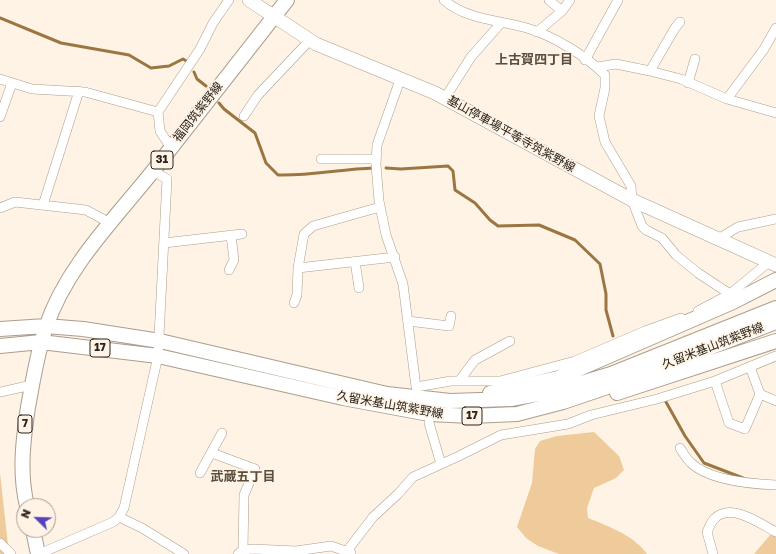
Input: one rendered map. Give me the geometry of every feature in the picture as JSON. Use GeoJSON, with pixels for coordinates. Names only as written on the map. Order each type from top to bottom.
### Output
{"type":"FeatureCollection","features":[{"type":"Feature","properties":{"kind":"main road","name":"基山停車場平等寺筑紫野線"},"geometry":{"type":"LineString","coordinates":[[249,0],[310,40],[400,80],[445,98],[632,200],[773,264]]}},
{"type":"Feature","properties":{"kind":"main road","name":"福岡筑紫野線"},"geometry":{"type":"LineString","coordinates":[[46,326],[59,297],[81,261],[287,0]]}},
{"type":"Feature","properties":{"kind":"main road"},"geometry":{"type":"LineString","coordinates":[[450,401],[558,378],[733,302],[776,280]]}},
{"type":"Feature","properties":{"kind":"main road","name":"久留米基山筑紫野線"},"geometry":{"type":"LineString","coordinates":[[0,329],[46,326],[83,329],[160,341],[380,392],[450,401],[511,399],[559,390],[650,360],[776,308]]}},
{"type":"Feature","properties":{"kind":"main road","name":"久留米基山筑紫野線"},"geometry":{"type":"LineString","coordinates":[[0,346],[41,342],[158,356],[343,398],[429,414],[471,416],[517,414],[563,402],[616,384],[776,322]]}},
{"type":"Feature","properties":{"kind":"main road","name":"7"},"geometry":{"type":"LineString","coordinates":[[25,498],[22,462],[24,434],[32,384],[46,326]]}},
{"type":"Feature","properties":{"kind":"main road"},"geometry":{"type":"LineString","coordinates":[[517,414],[545,415],[776,341]]}},
{"type":"Feature","properties":{"kind":"main road"},"geometry":{"type":"LineString","coordinates":[[34,538],[38,554]]}},
{"type":"Feature","properties":{"kind":"street"},"geometry":{"type":"LineString","coordinates":[[171,148],[160,131],[158,112],[200,49],[213,23],[229,0]]}},
{"type":"Feature","properties":{"kind":"street"},"geometry":{"type":"LineString","coordinates":[[444,0],[457,10],[551,36],[597,68],[605,76],[606,88],[599,116],[605,142],[631,186],[632,200],[642,226],[646,230],[662,238],[676,255],[692,269],[730,294]]}},
{"type":"Feature","properties":{"kind":"street"},"geometry":{"type":"LineString","coordinates":[[549,0],[562,12]]}},
{"type":"Feature","properties":{"kind":"street"},"geometry":{"type":"LineString","coordinates":[[537,32],[562,12],[570,0]]}},
{"type":"Feature","properties":{"kind":"street"},"geometry":{"type":"LineString","coordinates":[[585,60],[618,0]]}},
{"type":"Feature","properties":{"kind":"street"},"geometry":{"type":"LineString","coordinates":[[650,71],[680,22]]}},
{"type":"Feature","properties":{"kind":"street"},"geometry":{"type":"LineString","coordinates":[[445,98],[471,57],[501,23]]}},
{"type":"Feature","properties":{"kind":"street"},"geometry":{"type":"LineString","coordinates":[[728,99],[764,49],[776,28]]}},
{"type":"Feature","properties":{"kind":"street"},"geometry":{"type":"LineString","coordinates":[[244,116],[258,95],[310,40]]}},
{"type":"Feature","properties":{"kind":"street"},"geometry":{"type":"LineString","coordinates":[[688,83],[694,59]]}},
{"type":"Feature","properties":{"kind":"street"},"geometry":{"type":"LineString","coordinates":[[597,68],[616,64],[650,71],[681,79],[728,99],[776,113]]}},
{"type":"Feature","properties":{"kind":"street"},"geometry":{"type":"LineString","coordinates":[[0,79],[32,89],[79,91],[158,112]]}},
{"type":"Feature","properties":{"kind":"street"},"geometry":{"type":"LineString","coordinates":[[400,80],[382,125],[377,145],[376,159],[380,207],[386,235],[403,284],[416,387],[459,381],[500,381],[575,361],[644,331],[693,313],[730,294],[773,264]]}},
{"type":"Feature","properties":{"kind":"street"},"geometry":{"type":"LineString","coordinates":[[0,117],[12,83]]}},
{"type":"Feature","properties":{"kind":"street"},"geometry":{"type":"LineString","coordinates":[[43,204],[79,91]]}},
{"type":"Feature","properties":{"kind":"street"},"geometry":{"type":"LineString","coordinates":[[321,159],[376,159]]}},
{"type":"Feature","properties":{"kind":"street"},"geometry":{"type":"LineString","coordinates":[[38,554],[113,522],[119,517],[124,508],[158,356],[160,341],[167,179],[153,171]]}},
{"type":"Feature","properties":{"kind":"street"},"geometry":{"type":"LineString","coordinates":[[0,208],[15,202],[43,204],[86,210],[110,223]]}},
{"type":"Feature","properties":{"kind":"street"},"geometry":{"type":"LineString","coordinates":[[294,303],[298,295],[298,268],[304,234],[313,226],[380,207]]}},
{"type":"Feature","properties":{"kind":"street"},"geometry":{"type":"LineString","coordinates":[[718,239],[738,227],[776,219]]}},
{"type":"Feature","properties":{"kind":"street"},"geometry":{"type":"LineString","coordinates":[[164,243],[242,234]]}},
{"type":"Feature","properties":{"kind":"street"},"geometry":{"type":"LineString","coordinates":[[229,270],[234,260],[231,235]]}},
{"type":"Feature","properties":{"kind":"street"},"geometry":{"type":"LineString","coordinates":[[298,268],[395,258]]}},
{"type":"Feature","properties":{"kind":"street"},"geometry":{"type":"LineString","coordinates":[[355,261],[359,288]]}},
{"type":"Feature","properties":{"kind":"street"},"geometry":{"type":"LineString","coordinates":[[408,321],[449,326],[451,316]]}},
{"type":"Feature","properties":{"kind":"street"},"geometry":{"type":"LineString","coordinates":[[459,381],[475,360],[510,341]]}},
{"type":"Feature","properties":{"kind":"street"},"geometry":{"type":"LineString","coordinates":[[212,453],[255,469],[244,495],[241,552],[261,549],[296,551],[331,546],[350,552],[373,517],[398,494],[413,477],[501,435],[568,424],[591,415],[657,399],[716,380],[776,356]]}},
{"type":"Feature","properties":{"kind":"street"},"geometry":{"type":"LineString","coordinates":[[716,380],[729,423],[745,429],[760,394],[750,367]]}},
{"type":"Feature","properties":{"kind":"street"},"geometry":{"type":"LineString","coordinates":[[0,392],[32,384]]}},
{"type":"Feature","properties":{"kind":"street"},"geometry":{"type":"LineString","coordinates":[[760,394],[776,401]]}},
{"type":"Feature","properties":{"kind":"street"},"geometry":{"type":"LineString","coordinates":[[429,423],[441,464]]}},
{"type":"Feature","properties":{"kind":"street"},"geometry":{"type":"LineString","coordinates":[[200,473],[222,433]]}},
{"type":"Feature","properties":{"kind":"street"},"geometry":{"type":"LineString","coordinates":[[680,448],[690,463],[704,472],[752,484],[776,485]]}},
{"type":"Feature","properties":{"kind":"street"},"geometry":{"type":"LineString","coordinates":[[713,554],[707,532],[713,520],[723,512],[738,514],[776,532]]}},
{"type":"Feature","properties":{"kind":"street"},"geometry":{"type":"LineString","coordinates":[[119,517],[142,528],[184,554]]}},
{"type":"Feature","properties":{"kind":"street"},"geometry":{"type":"LineString","coordinates":[[0,544],[11,554]]}},
{"type":"Feature","properties":{"kind":"shaded area"},"geometry":{"type":"Polygon","coordinates":[[[594,432],[619,456],[624,470],[616,478],[594,488],[587,508],[588,518],[612,528],[628,537],[636,542],[647,554],[559,554],[538,546],[526,538],[517,527],[532,483],[535,449],[540,441],[557,436],[594,432]]]}},
{"type":"Feature","properties":{"kind":"shaded area"},"geometry":{"type":"Polygon","coordinates":[[[0,473],[9,554],[0,554],[0,473]]]}},
{"type":"Feature","properties":{"kind":"shaded area"},"geometry":{"type":"Polygon","coordinates":[[[776,528],[776,554],[754,554],[776,528]]]}},
{"type":"Feature","properties":{"kind":"waterway"},"geometry":{"type":"LineString","coordinates":[[0,18],[61,43],[129,55],[151,68],[169,66],[183,59],[188,62]]}},
{"type":"Feature","properties":{"kind":"waterway"},"geometry":{"type":"LineString","coordinates":[[194,72],[197,79],[206,86]]}},
{"type":"Feature","properties":{"kind":"waterway"},"geometry":{"type":"LineString","coordinates":[[219,103],[224,109],[255,133],[266,163],[278,175],[374,168]]}},
{"type":"Feature","properties":{"kind":"waterway"},"geometry":{"type":"LineString","coordinates":[[386,168],[401,169],[448,166],[453,171],[455,190],[475,203],[490,220],[498,226],[539,225],[575,240],[600,264],[606,294],[606,310],[613,336]]}},
{"type":"Feature","properties":{"kind":"waterway"},"geometry":{"type":"LineString","coordinates":[[666,402],[685,436],[704,463],[743,478]]}},
{"type":"Feature","properties":{"kind":"district","name":"上古賀四丁目"},"geometry":{"type":"Point","coordinates":[534,60]}},
{"type":"Feature","properties":{"kind":"district","name":"武蔵五丁目"},"geometry":{"type":"Point","coordinates":[243,477]}}]}
